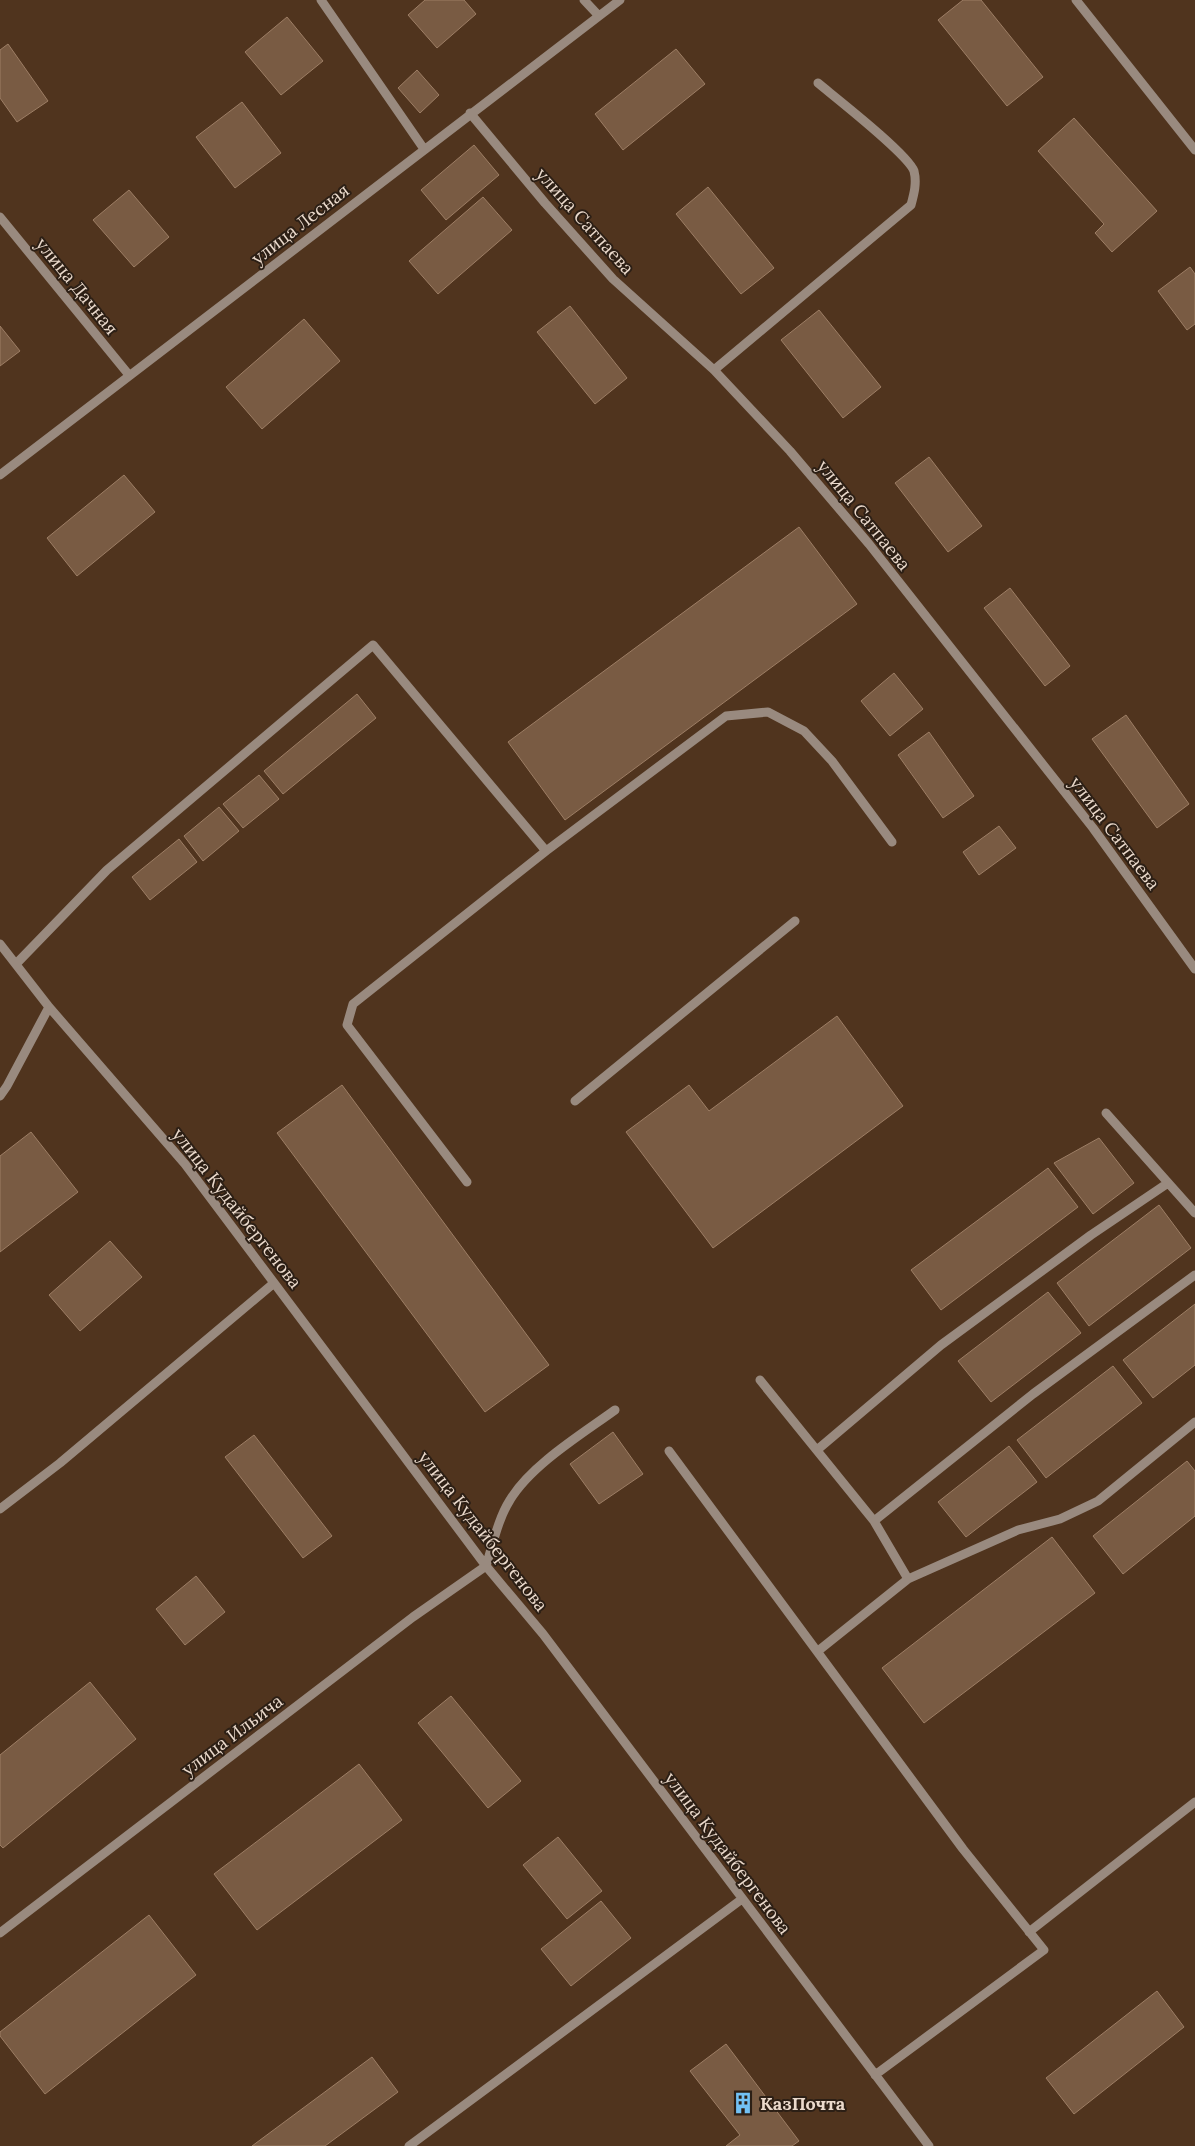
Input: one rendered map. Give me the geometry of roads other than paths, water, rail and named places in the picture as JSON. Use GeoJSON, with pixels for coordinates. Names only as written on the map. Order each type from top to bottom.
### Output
{"type":"FeatureCollection","features":[{"type":"Feature","properties":{"kind":"street"},"geometry":{"type":"LineString","coordinates":[[321,0],[424,149]]}},
{"type":"Feature","properties":{"kind":"street"},"geometry":{"type":"LineString","coordinates":[[584,0],[599,16]]}},
{"type":"Feature","properties":{"kind":"street","name":"улица Лесная"},"geometry":{"type":"LineString","coordinates":[[0,475],[620,0]]}},
{"type":"Feature","properties":{"kind":"street"},"geometry":{"type":"LineString","coordinates":[[1076,0],[1195,150]]}},
{"type":"Feature","properties":{"kind":"street"},"geometry":{"type":"LineString","coordinates":[[714,370],[911,205],[915,190],[913,170],[897,151],[818,83]]}},
{"type":"Feature","properties":{"kind":"street","name":"улица Сатпаева"},"geometry":{"type":"LineString","coordinates":[[470,114],[545,203],[613,279],[714,370],[790,451],[869,544],[1093,828],[1195,969]]}},
{"type":"Feature","properties":{"kind":"street","name":"улица Дачная"},"geometry":{"type":"LineString","coordinates":[[0,217],[129,376]]}},
{"type":"Feature","properties":{"kind":"street"},"geometry":{"type":"LineString","coordinates":[[16,964],[107,870],[373,645],[546,850]]}},
{"type":"Feature","properties":{"kind":"street"},"geometry":{"type":"LineString","coordinates":[[467,1182],[347,1026],[353,1004],[546,850],[726,716],[768,712],[804,731],[832,762],[892,842]]}},
{"type":"Feature","properties":{"kind":"street"},"geometry":{"type":"LineString","coordinates":[[575,1101],[795,921]]}},
{"type":"Feature","properties":{"kind":"street","name":"улица Кудайбергенова"},"geometry":{"type":"LineString","coordinates":[[0,944],[49,1007],[185,1164],[486,1566],[543,1634],[929,2146]]}},
{"type":"Feature","properties":{"kind":"street"},"geometry":{"type":"LineString","coordinates":[[0,1096],[49,1007]]}},
{"type":"Feature","properties":{"kind":"street"},"geometry":{"type":"LineString","coordinates":[[1106,1113],[1195,1213]]}},
{"type":"Feature","properties":{"kind":"street"},"geometry":{"type":"LineString","coordinates":[[817,1450],[941,1345],[1091,1236],[1168,1183]]}},
{"type":"Feature","properties":{"kind":"street"},"geometry":{"type":"LineString","coordinates":[[874,1521],[1033,1394],[1195,1275]]}},
{"type":"Feature","properties":{"kind":"street"},"geometry":{"type":"LineString","coordinates":[[0,1509],[60,1463],[274,1282]]}},
{"type":"Feature","properties":{"kind":"street"},"geometry":{"type":"LineString","coordinates":[[760,1380],[874,1521],[908,1579]]}},
{"type":"Feature","properties":{"kind":"street"},"geometry":{"type":"LineString","coordinates":[[486,1566],[510,1500],[518,1490],[534,1471],[615,1410]]}},
{"type":"Feature","properties":{"kind":"street"},"geometry":{"type":"LineString","coordinates":[[818,1651],[908,1579],[1018,1530],[1060,1519],[1098,1501],[1195,1422]]}},
{"type":"Feature","properties":{"kind":"street"},"geometry":{"type":"LineString","coordinates":[[669,1451],[963,1849],[1044,1950],[875,2075]]}},
{"type":"Feature","properties":{"kind":"street","name":"улица Ильича"},"geometry":{"type":"LineString","coordinates":[[0,1933],[405,1623],[486,1566]]}},
{"type":"Feature","properties":{"kind":"street"},"geometry":{"type":"LineString","coordinates":[[1029,1932],[1195,1802]]}},
{"type":"Feature","properties":{"kind":"street"},"geometry":{"type":"LineString","coordinates":[[409,2146],[742,1899]]}},
{"type":"Feature","properties":{"kind":"place","name":"КазПочта"},"geometry":{"type":"Point","coordinates":[743,2103]}}]}
